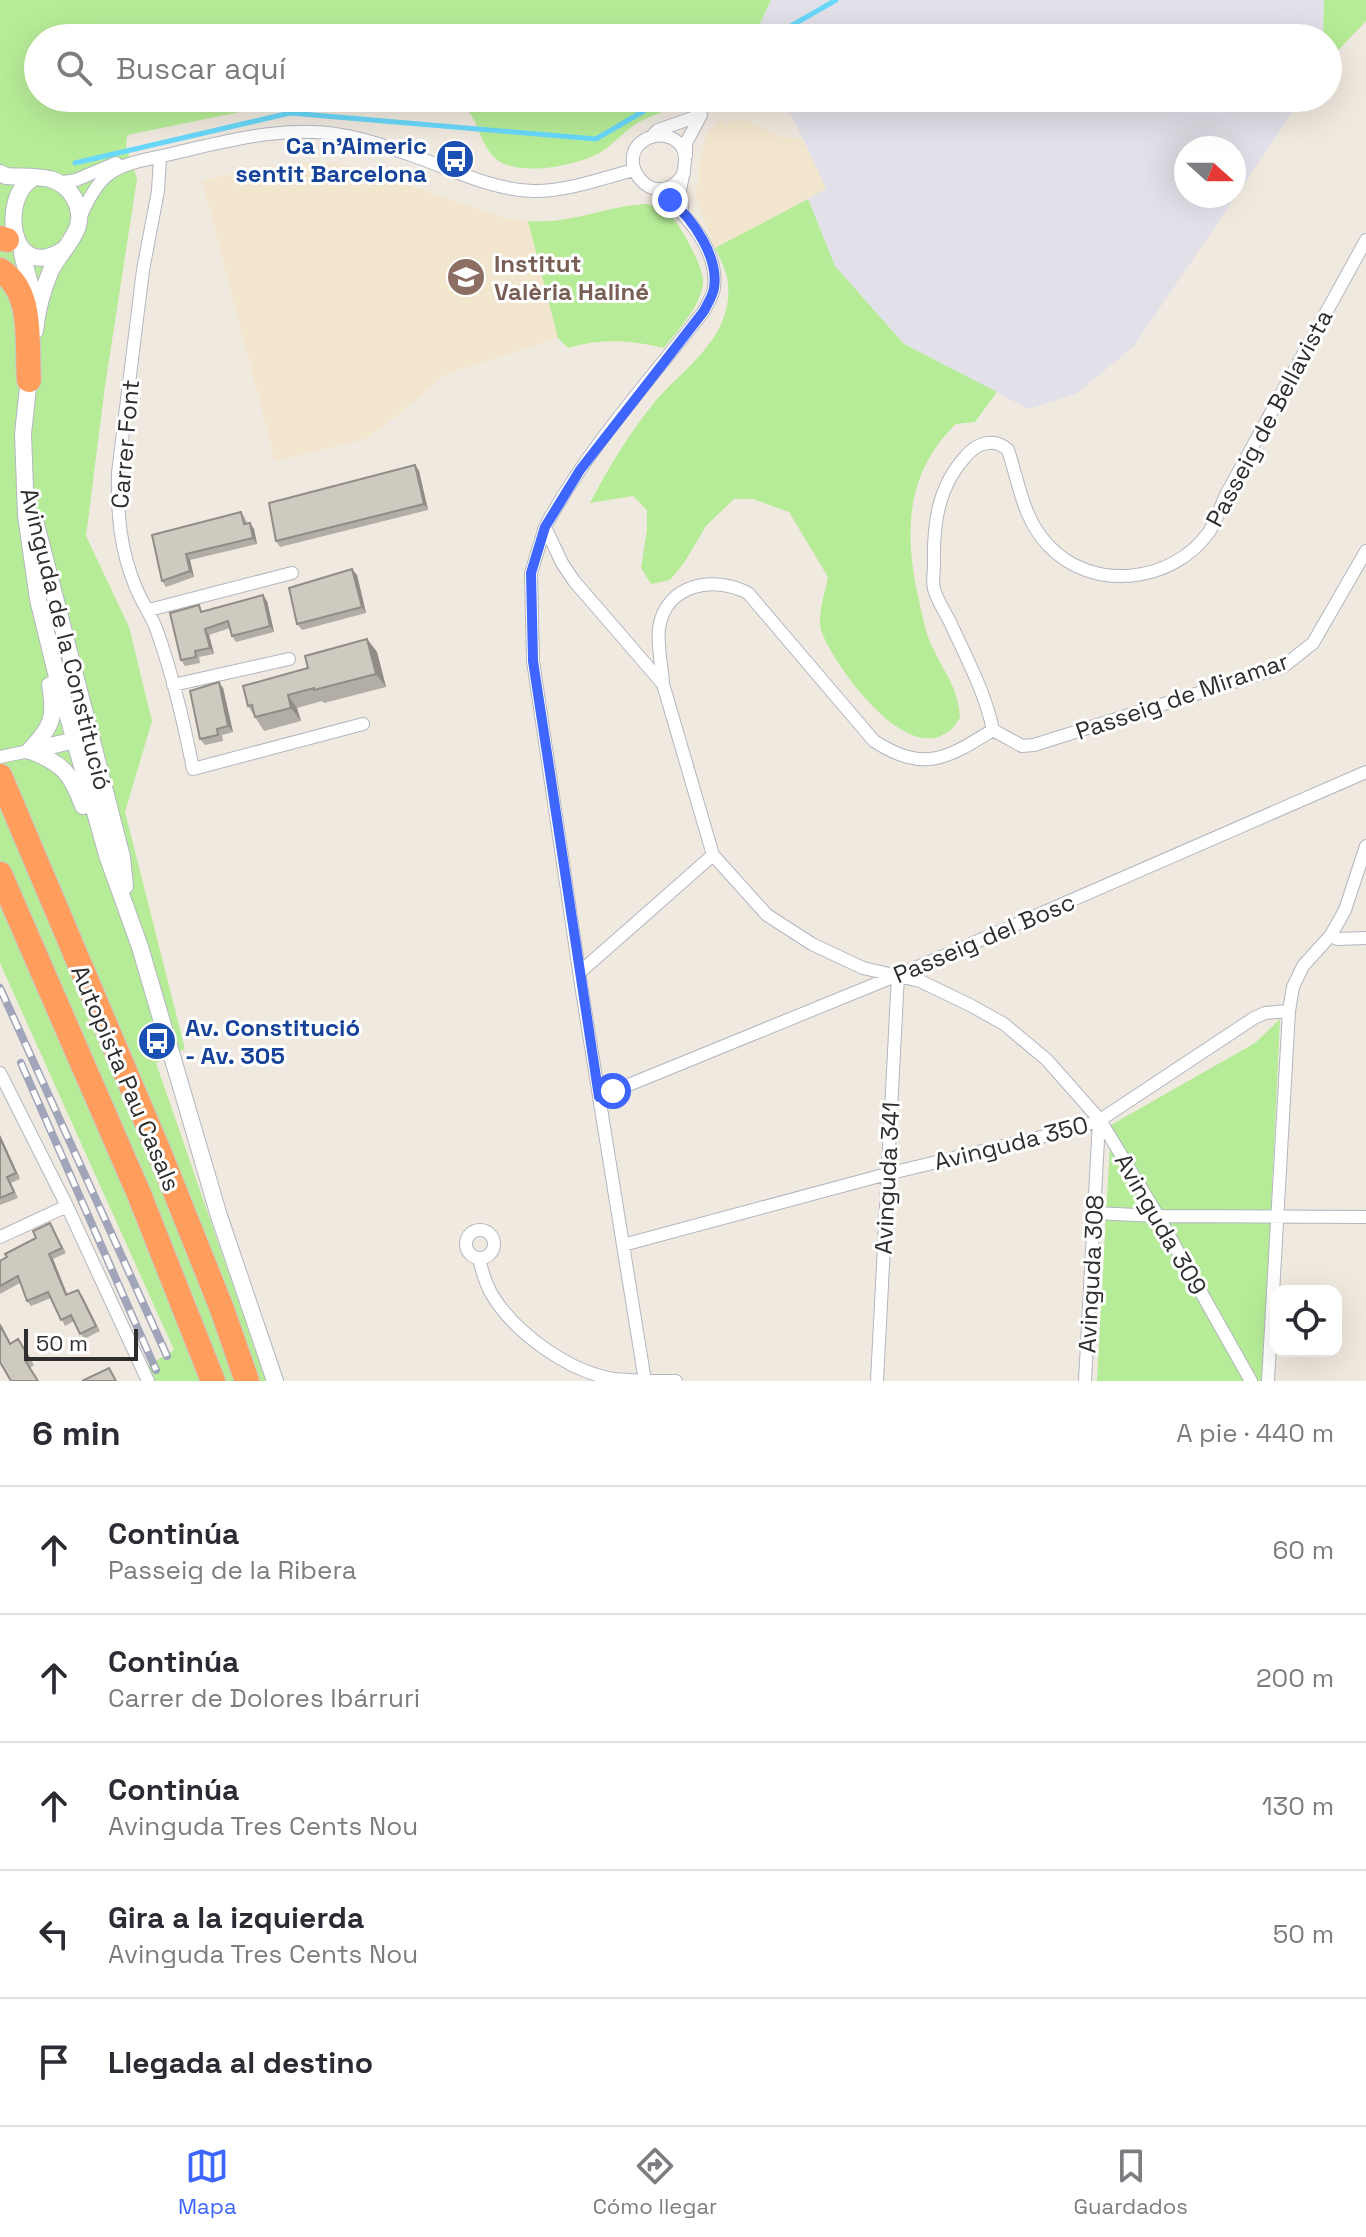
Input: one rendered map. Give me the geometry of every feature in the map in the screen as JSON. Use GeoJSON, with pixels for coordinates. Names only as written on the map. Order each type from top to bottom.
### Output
{"type":"FeatureCollection","features":[{"type":"Feature","properties":{"kind":"highway"},"geometry":{"type":"LineString","coordinates":[[0,270],[19,288],[25,305],[29,380]]}},
{"type":"Feature","properties":{"kind":"highway","name":"Autopista Pau Casals"},"geometry":{"type":"LineString","coordinates":[[0,776],[178,1198],[247,1381]]}},
{"type":"Feature","properties":{"kind":"highway","name":"Autopista Pau Casals"},"geometry":{"type":"LineString","coordinates":[[0,874],[139,1194],[213,1381]]}},
{"type":"Feature","properties":{"kind":"street"},"geometry":{"type":"LineString","coordinates":[[645,1381],[579,973],[533,661],[531,573],[545,527],[580,470],[704,311],[714,290],[714,271],[703,242],[682,210],[659,189],[642,182],[634,170],[635,152],[643,141],[658,130],[701,115],[686,143],[680,193],[682,210]]}},
{"type":"Feature","properties":{"kind":"street"},"geometry":{"type":"LineString","coordinates":[[0,173],[66,183],[103,167],[265,134],[303,132],[339,134],[371,141],[503,187],[532,191],[556,189],[634,170]]}},
{"type":"Feature","properties":{"kind":"street"},"geometry":{"type":"LineString","coordinates":[[652,136],[661,135],[675,140],[684,151],[685,167],[674,185],[659,189]]}},
{"type":"Feature","properties":{"kind":"street","name":"Carrer Font"},"geometry":{"type":"LineString","coordinates":[[160,157],[158,191],[143,270],[117,505],[121,543],[136,590],[149,610],[173,685],[193,769],[363,724]]}},
{"type":"Feature","properties":{"kind":"street"},"geometry":{"type":"LineString","coordinates":[[37,311],[51,270],[74,237],[100,181],[127,163]]}},
{"type":"Feature","properties":{"kind":"street"},"geometry":{"type":"LineString","coordinates":[[35,178],[13,188],[1,207],[0,225],[37,311]]}},
{"type":"Feature","properties":{"kind":"street"},"geometry":{"type":"LineString","coordinates":[[58,183],[73,197],[79,211],[79,221]]}},
{"type":"Feature","properties":{"kind":"street","name":"Passeig de Bellavista"},"geometry":{"type":"LineString","coordinates":[[993,730],[972,670],[934,588],[933,535],[939,501],[952,471],[972,449],[990,441],[1002,445],[1008,450],[1031,523],[1048,545],[1068,563],[1097,575],[1134,577],[1163,568],[1187,554],[1209,531],[1366,240]]}},
{"type":"Feature","properties":{"kind":"street"},"geometry":{"type":"LineString","coordinates":[[10,244],[41,258],[63,250]]}},
{"type":"Feature","properties":{"kind":"street","name":"Avinguda de la Constitució"},"geometry":{"type":"LineString","coordinates":[[37,311],[23,434],[26,515],[47,600],[122,857],[126,904]]}},
{"type":"Feature","properties":{"kind":"street"},"geometry":{"type":"LineString","coordinates":[[545,527],[574,581],[663,684]]}},
{"type":"Feature","properties":{"kind":"street","name":"Passeig de Miramar"},"geometry":{"type":"LineString","coordinates":[[993,730],[1022,746],[1034,745],[1284,666],[1313,643],[1366,551]]}},
{"type":"Feature","properties":{"kind":"street"},"geometry":{"type":"LineString","coordinates":[[149,610],[292,573]]}},
{"type":"Feature","properties":{"kind":"street"},"geometry":{"type":"LineString","coordinates":[[579,973],[713,855],[663,684],[659,630],[662,614],[671,602],[688,589],[720,582],[748,593],[874,741],[892,752],[905,758],[928,760],[948,755],[993,730]]}},
{"type":"Feature","properties":{"kind":"street"},"geometry":{"type":"LineString","coordinates":[[29,751],[46,733],[53,718],[41,636],[47,600]]}},
{"type":"Feature","properties":{"kind":"street","name":"Avinguda de la Constitució"},"geometry":{"type":"LineString","coordinates":[[47,600],[73,736],[108,858],[126,904],[219,1216],[275,1381]]}},
{"type":"Feature","properties":{"kind":"street"},"geometry":{"type":"LineString","coordinates":[[173,685],[289,659]]}},
{"type":"Feature","properties":{"kind":"street"},"geometry":{"type":"LineString","coordinates":[[0,757],[71,741],[73,736]]}},
{"type":"Feature","properties":{"kind":"street"},"geometry":{"type":"LineString","coordinates":[[29,751],[53,760],[69,773],[96,839],[108,858]]}},
{"type":"Feature","properties":{"kind":"street","name":"Passeig del Bosc"},"geometry":{"type":"LineString","coordinates":[[599,1097],[898,975],[1366,772]]}},
{"type":"Feature","properties":{"kind":"street"},"geometry":{"type":"LineString","coordinates":[[1268,1381],[1289,1011],[1293,987],[1303,966],[1331,935],[1345,910],[1366,846]]}},
{"type":"Feature","properties":{"kind":"street","name":"Avinguda 309"},"geometry":{"type":"LineString","coordinates":[[713,855],[767,915],[812,944],[854,965],[936,988],[1004,1024],[1047,1060],[1100,1120],[1251,1381]]}},
{"type":"Feature","properties":{"kind":"street"},"geometry":{"type":"LineString","coordinates":[[1331,935],[1337,939],[1366,938]]}},
{"type":"Feature","properties":{"kind":"street","name":"Avinguda 341"},"geometry":{"type":"LineString","coordinates":[[877,1381],[898,975]]}},
{"type":"Feature","properties":{"kind":"street","name":"Avinguda 350"},"geometry":{"type":"LineString","coordinates":[[623,1245],[1100,1120],[1254,1018],[1265,1013],[1289,1011]]}},
{"type":"Feature","properties":{"kind":"street"},"geometry":{"type":"LineString","coordinates":[[0,1073],[67,1206],[148,1381]]}},
{"type":"Feature","properties":{"kind":"street","name":"Avinguda 308"},"geometry":{"type":"LineString","coordinates":[[1085,1381],[1100,1120]]}},
{"type":"Feature","properties":{"kind":"street"},"geometry":{"type":"LineString","coordinates":[[0,1237],[67,1206]]}},
{"type":"Feature","properties":{"kind":"street"},"geometry":{"type":"LineString","coordinates":[[1094,1213],[1366,1217]]}},
{"type":"Feature","properties":{"kind":"street"},"geometry":{"type":"LineString","coordinates":[[479,1258],[483,1276],[494,1299],[550,1353],[579,1369],[601,1375],[645,1381],[676,1381]]}},
{"type":"Feature","properties":{"kind":"shaded area"},"geometry":{"type":"Polygon","coordinates":[[[771,0],[1324,0],[1323,24],[760,24],[771,0]]]}},
{"type":"Feature","properties":{"kind":"shaded area"},"geometry":{"type":"Polygon","coordinates":[[[786,112],[1293,112],[1246,181],[1246,136],[1174,136],[1174,208],[1227,208],[1134,346],[1076,394],[1029,409],[904,344],[835,266],[808,199],[826,188],[791,114],[786,112]]]}},
{"type":"Feature","properties":{"kind":"shaded area"},"geometry":{"type":"Polygon","coordinates":[[[738,118],[741,122],[746,120],[781,137],[803,139],[826,189],[715,248],[695,194],[698,167],[707,133],[721,119],[725,124],[738,118]]]}},
{"type":"Feature","properties":{"kind":"shaded area"},"geometry":{"type":"Polygon","coordinates":[[[313,162],[343,164],[369,171],[505,218],[528,221],[558,338],[446,374],[363,440],[275,461],[202,180],[270,166],[313,162]]]}},
{"type":"Feature","properties":{"kind":"green space"},"geometry":{"type":"Polygon","coordinates":[[[0,0],[771,0],[760,24],[24,24],[24,112],[240,112],[127,135],[126,146],[137,179],[105,386],[86,536],[129,627],[152,721],[125,812],[185,1049],[156,1063],[266,1381],[153,1381],[147,1366],[174,1350],[0,963],[0,0]]]}},
{"type":"Feature","properties":{"kind":"green space"},"geometry":{"type":"Polygon","coordinates":[[[1324,0],[1366,0],[1366,21],[1342,46],[1342,24],[1323,24],[1324,0]]]}},
{"type":"Feature","properties":{"kind":"green space"},"geometry":{"type":"Polygon","coordinates":[[[662,112],[639,122],[591,157],[532,169],[505,164],[495,158],[470,113],[662,112]]]}},
{"type":"Feature","properties":{"kind":"green space"},"geometry":{"type":"Polygon","coordinates":[[[808,199],[835,266],[904,344],[997,392],[975,422],[956,424],[939,443],[918,483],[913,504],[911,549],[918,596],[929,638],[953,687],[960,718],[948,732],[930,738],[912,735],[873,707],[829,648],[820,626],[828,577],[789,512],[753,499],[734,499],[706,526],[670,580],[651,584],[641,568],[647,510],[633,496],[590,503],[636,427],[653,404],[704,351],[723,320],[728,283],[715,248],[808,199]]]}},
{"type":"Feature","properties":{"kind":"green space"},"geometry":{"type":"Polygon","coordinates":[[[647,204],[670,215],[695,255],[703,283],[693,309],[664,348],[616,341],[568,348],[558,338],[528,221],[573,218],[647,204]]]}},
{"type":"Feature","properties":{"kind":"green space"},"geometry":{"type":"Polygon","coordinates":[[[1280,1019],[1263,1381],[1097,1381],[1111,1125],[1255,1043],[1280,1019]]]}},
{"type":"Feature","properties":{"kind":"building"},"geometry":{"type":"Polygon","coordinates":[[[415,465],[424,504],[276,541],[269,503],[415,465]]]}},
{"type":"Feature","properties":{"kind":"building"},"geometry":{"type":"Polygon","coordinates":[[[241,512],[244,524],[250,523],[253,538],[186,554],[190,571],[162,581],[152,535],[241,512]]]}},
{"type":"Feature","properties":{"kind":"building"},"geometry":{"type":"Polygon","coordinates":[[[352,569],[362,607],[297,624],[289,588],[352,569]]]}},
{"type":"Feature","properties":{"kind":"building"},"geometry":{"type":"Polygon","coordinates":[[[263,595],[270,626],[232,636],[228,621],[205,629],[210,648],[195,651],[196,657],[181,660],[170,613],[199,605],[201,612],[263,595]]]}},
{"type":"Feature","properties":{"kind":"building"},"geometry":{"type":"Polygon","coordinates":[[[367,639],[376,674],[288,695],[291,708],[255,717],[252,705],[248,706],[243,686],[308,668],[305,656],[367,639]]]}},
{"type":"Feature","properties":{"kind":"building"},"geometry":{"type":"Polygon","coordinates":[[[219,682],[228,726],[217,729],[218,735],[200,739],[190,691],[219,682]]]}},
{"type":"Feature","properties":{"kind":"building"},"geometry":{"type":"Polygon","coordinates":[[[0,1138],[16,1173],[7,1177],[14,1192],[0,1198],[0,1138]]]}},
{"type":"Feature","properties":{"kind":"building"},"geometry":{"type":"Polygon","coordinates":[[[50,1223],[62,1248],[49,1254],[66,1295],[78,1290],[96,1326],[80,1334],[71,1315],[61,1320],[48,1292],[27,1301],[18,1276],[0,1286],[0,1261],[7,1257],[5,1254],[36,1238],[33,1231],[50,1223]]]}},
{"type":"Feature","properties":{"kind":"building"},"geometry":{"type":"Polygon","coordinates":[[[0,1325],[10,1344],[18,1339],[30,1359],[26,1362],[38,1381],[11,1381],[0,1362],[0,1325]]]}},
{"type":"Feature","properties":{"kind":"building"},"geometry":{"type":"Polygon","coordinates":[[[109,1368],[116,1381],[82,1381],[109,1368]]]}},
{"type":"Feature","properties":{"kind":"waterway"},"geometry":{"type":"LineString","coordinates":[[794,24],[836,0]]}},
{"type":"Feature","properties":{"kind":"waterway"},"geometry":{"type":"LineString","coordinates":[[75,163],[290,113],[596,139],[642,112]]}},
{"type":"Feature","properties":{"kind":"railway"},"geometry":{"type":"LineString","coordinates":[[0,988],[167,1356]]}},
{"type":"Feature","properties":{"kind":"railway"},"geometry":{"type":"LineString","coordinates":[[21,1063],[156,1370]]}},
{"type":"Feature","properties":{"kind":"place","name":"Ca n'Aimeric sentit Barcelona"},"geometry":{"type":"Point","coordinates":[455,159]}},
{"type":"Feature","properties":{"kind":"place","name":"Institut Valèria Haliné"},"geometry":{"type":"Point","coordinates":[466,277]}},
{"type":"Feature","properties":{"kind":"place","name":"Av. Constitució - Av. 305"},"geometry":{"type":"Point","coordinates":[157,1041]}},
{"type":"Feature","properties":{"kind":"route"},"geometry":{"type":"LineString","coordinates":[[613,1091],[599,1097],[551,796],[533,661],[531,573],[545,527],[555,508],[580,470],[704,311],[714,290],[714,271],[703,242],[682,210],[670,200]]}}]}
